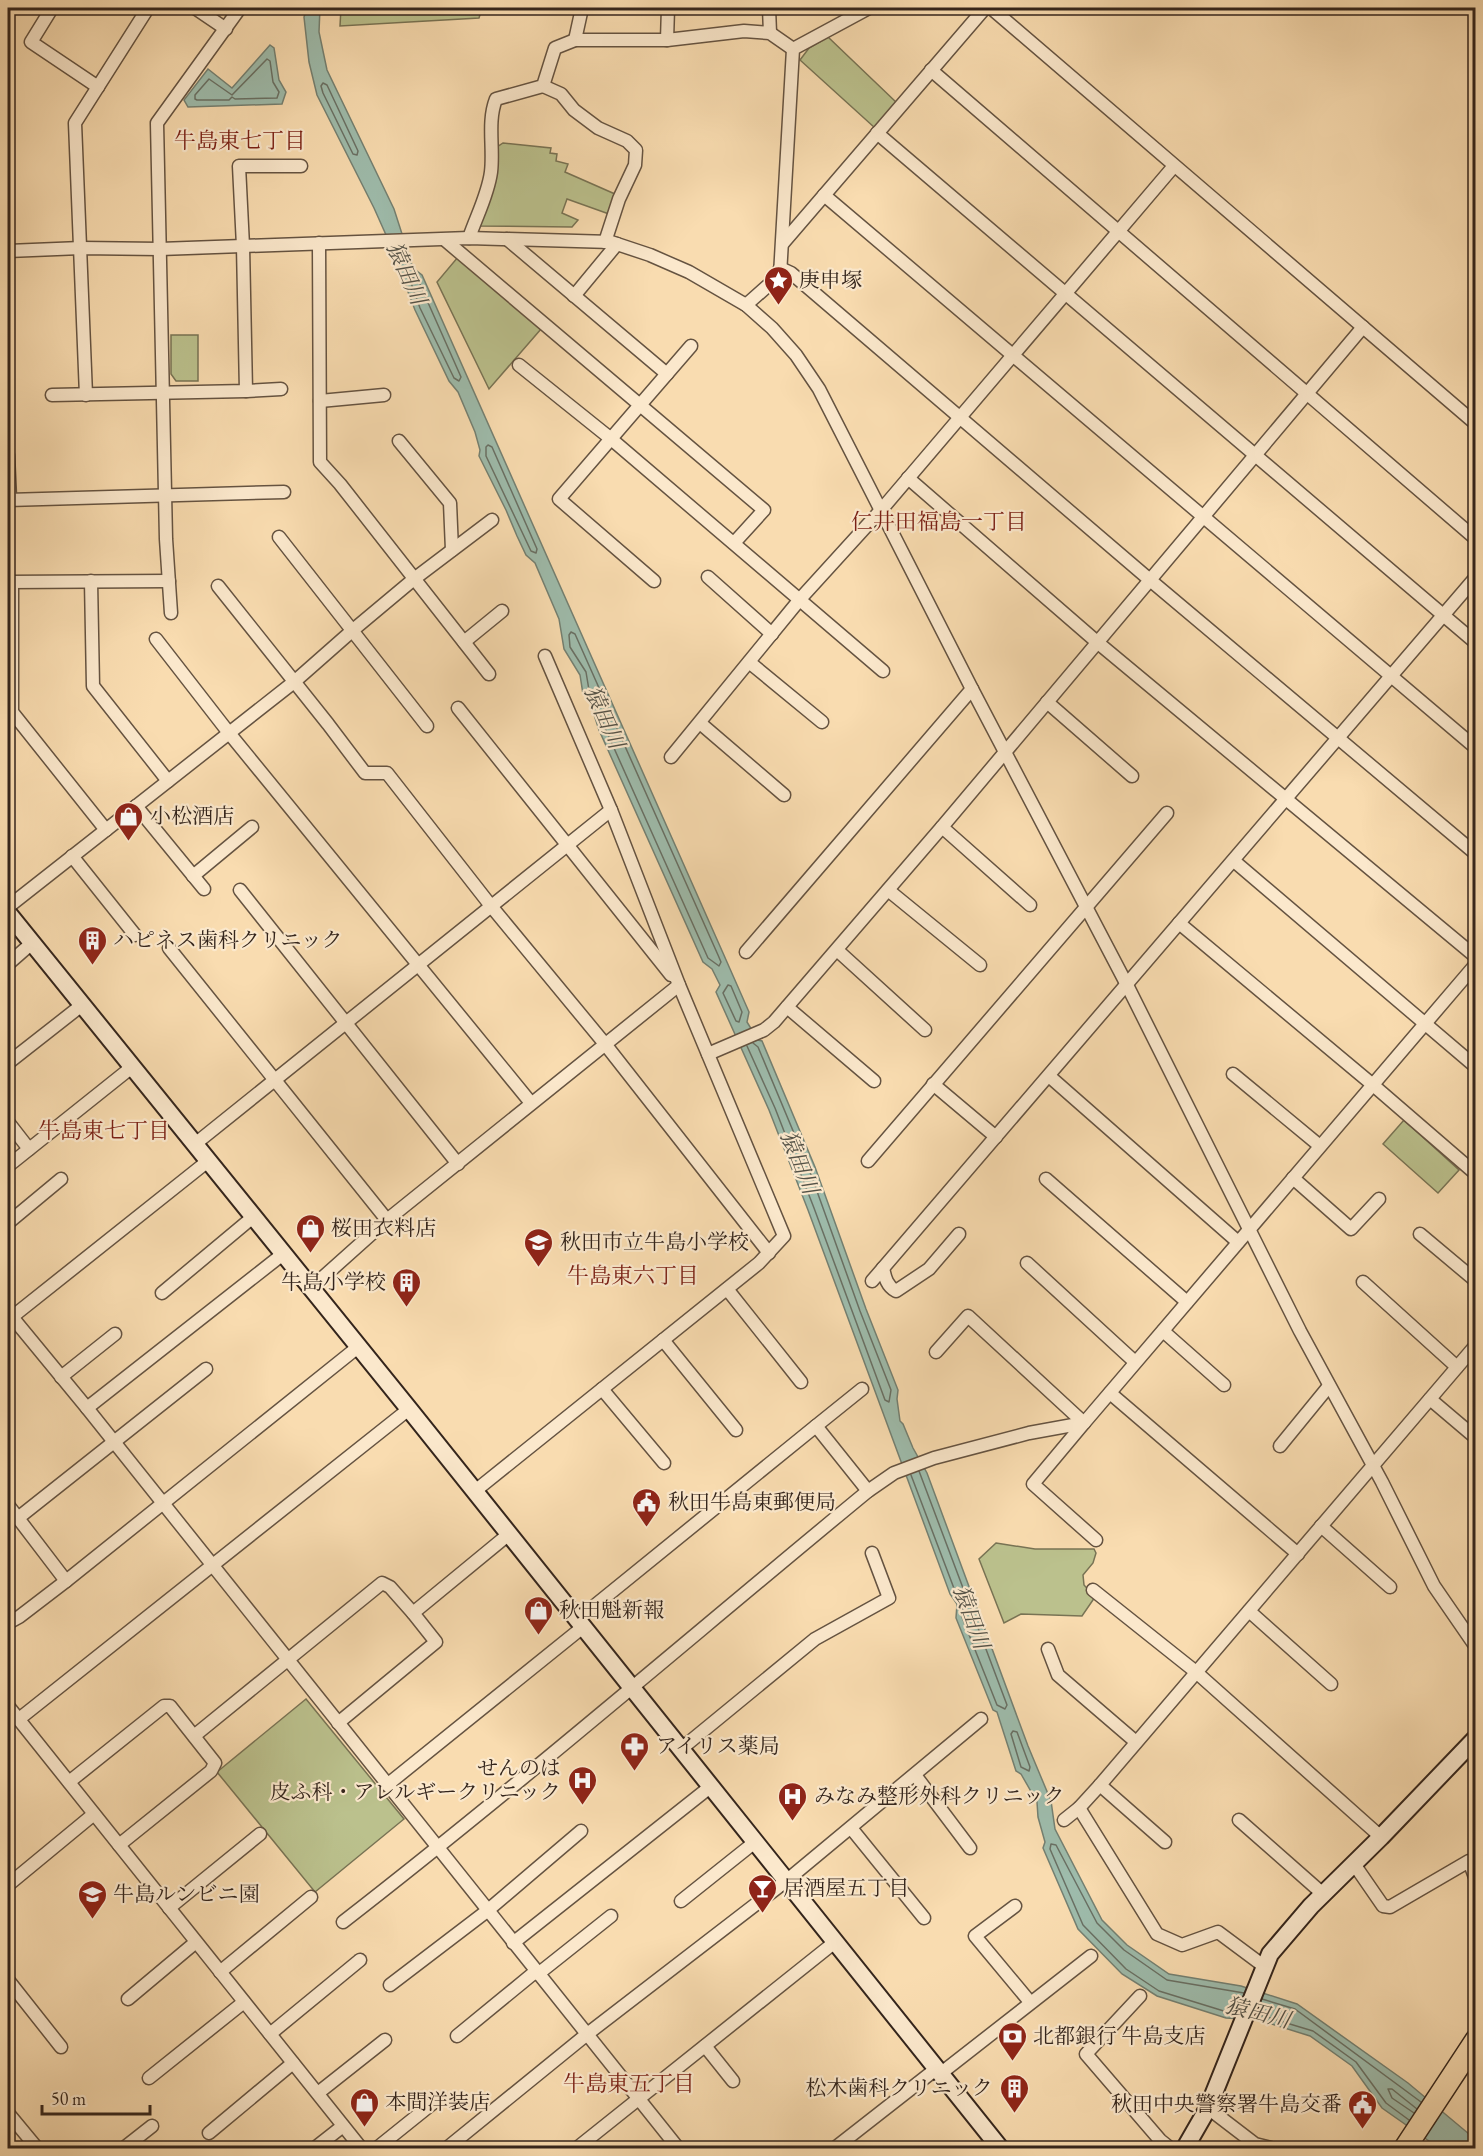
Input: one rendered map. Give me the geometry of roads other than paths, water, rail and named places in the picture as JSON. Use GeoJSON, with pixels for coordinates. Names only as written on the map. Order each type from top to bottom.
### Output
{"type":"FeatureCollection","features":[{"type":"Feature","properties":{"kind":"highway"},"geometry":{"type":"LineString","coordinates":[[1406,2147],[1476,2040]]}},
{"type":"Feature","properties":{"kind":"street"},"geometry":{"type":"LineString","coordinates":[[52,8],[31,42],[98,87]]}},
{"type":"Feature","properties":{"kind":"street"},"geometry":{"type":"LineString","coordinates":[[86,395],[75,123],[148,8]]}},
{"type":"Feature","properties":{"kind":"street"},"geometry":{"type":"LineString","coordinates":[[195,8],[226,29]]}},
{"type":"Feature","properties":{"kind":"street"},"geometry":{"type":"LineString","coordinates":[[171,613],[165,495],[157,123],[240,8]]}},
{"type":"Feature","properties":{"kind":"street"},"geometry":{"type":"LineString","coordinates":[[575,40],[582,8]]}},
{"type":"Feature","properties":{"kind":"street"},"geometry":{"type":"LineString","coordinates":[[667,40],[668,8]]}},
{"type":"Feature","properties":{"kind":"street"},"geometry":{"type":"LineString","coordinates":[[769,8],[770,33]]}},
{"type":"Feature","properties":{"kind":"street"},"geometry":{"type":"LineString","coordinates":[[793,49],[869,8]]}},
{"type":"Feature","properties":{"kind":"street"},"geometry":{"type":"LineString","coordinates":[[783,243],[985,8]]}},
{"type":"Feature","properties":{"kind":"street"},"geometry":{"type":"LineString","coordinates":[[992,8],[1476,424]]}},
{"type":"Feature","properties":{"kind":"street"},"geometry":{"type":"LineString","coordinates":[[543,86],[555,48],[575,40],[667,40],[744,31],[770,33],[793,49]]}},
{"type":"Feature","properties":{"kind":"street"},"geometry":{"type":"LineString","coordinates":[[746,305],[780,275],[793,49]]}},
{"type":"Feature","properties":{"kind":"street"},"geometry":{"type":"LineString","coordinates":[[931,70],[1476,538]]}},
{"type":"Feature","properties":{"kind":"street"},"geometry":{"type":"LineString","coordinates":[[469,238],[491,173],[492,109],[496,99],[543,86],[561,94],[574,110],[598,128],[627,141],[636,150],[635,165],[618,199],[611,243],[574,296]]}},
{"type":"Feature","properties":{"kind":"street"},"geometry":{"type":"LineString","coordinates":[[877,133],[1476,643]]}},
{"type":"Feature","properties":{"kind":"street"},"geometry":{"type":"LineString","coordinates":[[246,391],[239,166],[301,166]]}},
{"type":"Feature","properties":{"kind":"street"},"geometry":{"type":"LineString","coordinates":[[671,757],[801,598],[882,509],[1174,166]]}},
{"type":"Feature","properties":{"kind":"street"},"geometry":{"type":"LineString","coordinates":[[824,195],[1476,748]]}},
{"type":"Feature","properties":{"kind":"street"},"geometry":{"type":"LineString","coordinates":[[8,251],[81,248],[160,249],[469,238],[611,243],[650,255],[689,272],[746,305],[772,328],[796,354],[819,389],[1004,752],[1127,985],[1248,1230],[1329,1386],[1434,1586],[1476,1647]]}},
{"type":"Feature","properties":{"kind":"street"},"geometry":{"type":"LineString","coordinates":[[507,239],[666,375]]}},
{"type":"Feature","properties":{"kind":"street"},"geometry":{"type":"LineString","coordinates":[[445,240],[764,510],[734,543]]}},
{"type":"Feature","properties":{"kind":"street"},"geometry":{"type":"LineString","coordinates":[[319,243],[320,462],[340,484],[489,674]]}},
{"type":"Feature","properties":{"kind":"street"},"geometry":{"type":"LineString","coordinates":[[780,268],[791,273],[961,416],[1150,580],[1476,854]]}},
{"type":"Feature","properties":{"kind":"street"},"geometry":{"type":"LineString","coordinates":[[708,1054],[764,1030],[787,1007],[942,827],[1363,327]]}},
{"type":"Feature","properties":{"kind":"street"},"geometry":{"type":"LineString","coordinates":[[654,581],[559,499],[691,346]]}},
{"type":"Feature","properties":{"kind":"street"},"geometry":{"type":"LineString","coordinates":[[519,365],[801,598],[883,670]]}},
{"type":"Feature","properties":{"kind":"street"},"geometry":{"type":"LineString","coordinates":[[52,395],[163,394],[280,389]]}},
{"type":"Feature","properties":{"kind":"street"},"geometry":{"type":"LineString","coordinates":[[320,401],[384,395]]}},
{"type":"Feature","properties":{"kind":"street"},"geometry":{"type":"LineString","coordinates":[[399,441],[450,503],[452,550]]}},
{"type":"Feature","properties":{"kind":"street"},"geometry":{"type":"LineString","coordinates":[[8,455],[9,500],[284,492]]}},
{"type":"Feature","properties":{"kind":"street"},"geometry":{"type":"LineString","coordinates":[[908,478],[1097,642],[1476,957]]}},
{"type":"Feature","properties":{"kind":"street"},"geometry":{"type":"LineString","coordinates":[[8,907],[294,682],[414,579],[492,520]]}},
{"type":"Feature","properties":{"kind":"street"},"geometry":{"type":"LineString","coordinates":[[279,537],[427,726]]}},
{"type":"Feature","properties":{"kind":"street"},"geometry":{"type":"LineString","coordinates":[[872,1281],[1476,577]]}},
{"type":"Feature","properties":{"kind":"street"},"geometry":{"type":"LineString","coordinates":[[708,578],[772,633]]}},
{"type":"Feature","properties":{"kind":"street"},"geometry":{"type":"LineString","coordinates":[[91,581],[93,686],[168,781]]}},
{"type":"Feature","properties":{"kind":"street"},"geometry":{"type":"LineString","coordinates":[[106,830],[12,712],[10,582],[169,581]]}},
{"type":"Feature","properties":{"kind":"street"},"geometry":{"type":"LineString","coordinates":[[218,586],[365,773],[387,773],[490,906],[604,1044],[769,1252]]}},
{"type":"Feature","properties":{"kind":"street"},"geometry":{"type":"LineString","coordinates":[[464,642],[502,611]]}},
{"type":"Feature","properties":{"kind":"street"},"geometry":{"type":"LineString","coordinates":[[156,639],[229,733],[531,1103]]}},
{"type":"Feature","properties":{"kind":"street"},"geometry":{"type":"LineString","coordinates":[[475,1491],[727,1289],[784,1236],[708,1054],[611,810],[545,656]]}},
{"type":"Feature","properties":{"kind":"street"},"geometry":{"type":"LineString","coordinates":[[749,662],[822,722]]}},
{"type":"Feature","properties":{"kind":"street"},"geometry":{"type":"LineString","coordinates":[[747,952],[972,689]]}},
{"type":"Feature","properties":{"kind":"street"},"geometry":{"type":"LineString","coordinates":[[1047,702],[1132,776]]}},
{"type":"Feature","properties":{"kind":"street"},"geometry":{"type":"LineString","coordinates":[[458,708],[680,985]]}},
{"type":"Feature","properties":{"kind":"street"},"geometry":{"type":"LineString","coordinates":[[700,723],[784,795]]}},
{"type":"Feature","properties":{"kind":"street"},"geometry":{"type":"LineString","coordinates":[[136,806],[204,889]]}},
{"type":"Feature","properties":{"kind":"street"},"geometry":{"type":"LineString","coordinates":[[195,1144],[611,810]]}},
{"type":"Feature","properties":{"kind":"street"},"geometry":{"type":"LineString","coordinates":[[868,1161],[1167,813]]}},
{"type":"Feature","properties":{"kind":"street"},"geometry":{"type":"LineString","coordinates":[[942,827],[1030,905]]}},
{"type":"Feature","properties":{"kind":"street"},"geometry":{"type":"LineString","coordinates":[[193,876],[252,828]]}},
{"type":"Feature","properties":{"kind":"street"},"geometry":{"type":"LineString","coordinates":[[72,856],[135,935]]}},
{"type":"Feature","properties":{"kind":"street"},"geometry":{"type":"LineString","coordinates":[[1234,861],[1476,1067]]}},
{"type":"Feature","properties":{"kind":"street"},"geometry":{"type":"LineString","coordinates":[[240,890],[458,1164]]}},
{"type":"Feature","properties":{"kind":"street"},"geometry":{"type":"LineString","coordinates":[[888,890],[980,965]]}},
{"type":"Feature","properties":{"kind":"street"},"geometry":{"type":"LineString","coordinates":[[8,913],[475,1491],[1000,2148]]}},
{"type":"Feature","properties":{"kind":"street"},"geometry":{"type":"LineString","coordinates":[[1179,923],[1476,1174]]}},
{"type":"Feature","properties":{"kind":"street"},"geometry":{"type":"LineString","coordinates":[[8,964],[32,944]]}},
{"type":"Feature","properties":{"kind":"street"},"geometry":{"type":"LineString","coordinates":[[170,948],[387,1220]]}},
{"type":"Feature","properties":{"kind":"street"},"geometry":{"type":"LineString","coordinates":[[837,950],[926,1030]]}},
{"type":"Feature","properties":{"kind":"street"},"geometry":{"type":"LineString","coordinates":[[1096,1540],[1033,1484],[1476,964]]}},
{"type":"Feature","properties":{"kind":"street"},"geometry":{"type":"LineString","coordinates":[[311,1288],[387,1220],[680,985]]}},
{"type":"Feature","properties":{"kind":"street"},"geometry":{"type":"LineString","coordinates":[[8,1063],[82,1005]]}},
{"type":"Feature","properties":{"kind":"street"},"geometry":{"type":"LineString","coordinates":[[787,1007],[874,1081]]}},
{"type":"Feature","properties":{"kind":"street"},"geometry":{"type":"LineString","coordinates":[[8,1166],[132,1068]]}},
{"type":"Feature","properties":{"kind":"street"},"geometry":{"type":"LineString","coordinates":[[1233,1074],[1320,1146]]}},
{"type":"Feature","properties":{"kind":"street"},"geometry":{"type":"LineString","coordinates":[[1049,1076],[1238,1242]]}},
{"type":"Feature","properties":{"kind":"street"},"geometry":{"type":"LineString","coordinates":[[933,1084],[996,1137]]}},
{"type":"Feature","properties":{"kind":"street"},"geometry":{"type":"LineString","coordinates":[[8,1122],[29,1149]]}},
{"type":"Feature","properties":{"kind":"street"},"geometry":{"type":"LineString","coordinates":[[208,1161],[10,1314],[678,2148]]}},
{"type":"Feature","properties":{"kind":"street"},"geometry":{"type":"LineString","coordinates":[[1293,1178],[1351,1229],[1379,1199]]}},
{"type":"Feature","properties":{"kind":"street"},"geometry":{"type":"LineString","coordinates":[[8,1223],[62,1179]]}},
{"type":"Feature","properties":{"kind":"street"},"geometry":{"type":"LineString","coordinates":[[1046,1179],[1187,1302]]}},
{"type":"Feature","properties":{"kind":"street"},"geometry":{"type":"LineString","coordinates":[[162,1293],[253,1217]]}},
{"type":"Feature","properties":{"kind":"street"},"geometry":{"type":"LineString","coordinates":[[883,1268],[885,1279],[896,1291],[929,1269],[959,1234]]}},
{"type":"Feature","properties":{"kind":"street"},"geometry":{"type":"LineString","coordinates":[[1420,1234],[1476,1281]]}},
{"type":"Feature","properties":{"kind":"street"},"geometry":{"type":"LineString","coordinates":[[87,1408],[283,1254]]}},
{"type":"Feature","properties":{"kind":"street"},"geometry":{"type":"LineString","coordinates":[[1027,1263],[1135,1362]]}},
{"type":"Feature","properties":{"kind":"street"},"geometry":{"type":"LineString","coordinates":[[1363,1282],[1457,1367]]}},
{"type":"Feature","properties":{"kind":"street"},"geometry":{"type":"LineString","coordinates":[[727,1289],[801,1382]]}},
{"type":"Feature","properties":{"kind":"street"},"geometry":{"type":"LineString","coordinates":[[936,1352],[968,1316],[1084,1423]]}},
{"type":"Feature","properties":{"kind":"street"},"geometry":{"type":"LineString","coordinates":[[1163,1331],[1224,1384]]}},
{"type":"Feature","properties":{"kind":"street"},"geometry":{"type":"LineString","coordinates":[[61,1377],[115,1334]]}},
{"type":"Feature","properties":{"kind":"street"},"geometry":{"type":"LineString","coordinates":[[663,1340],[736,1430]]}},
{"type":"Feature","properties":{"kind":"street"},"geometry":{"type":"LineString","coordinates":[[1064,1820],[1079,1808],[1100,1785],[1476,1345]]}},
{"type":"Feature","properties":{"kind":"street"},"geometry":{"type":"LineString","coordinates":[[8,1623],[66,1581],[358,1347]]}},
{"type":"Feature","properties":{"kind":"street"},"geometry":{"type":"LineString","coordinates":[[18,1518],[206,1368]]}},
{"type":"Feature","properties":{"kind":"street"},"geometry":{"type":"LineString","coordinates":[[1280,1446],[1329,1386]]}},
{"type":"Feature","properties":{"kind":"street"},"geometry":{"type":"LineString","coordinates":[[602,1389],[664,1463]]}},
{"type":"Feature","properties":{"kind":"street"},"geometry":{"type":"LineString","coordinates":[[387,1785],[862,1389]]}},
{"type":"Feature","properties":{"kind":"street"},"geometry":{"type":"LineString","coordinates":[[1110,1393],[1298,1554]]}},
{"type":"Feature","properties":{"kind":"street"},"geometry":{"type":"LineString","coordinates":[[1430,1399],[1476,1438]]}},
{"type":"Feature","properties":{"kind":"street"},"geometry":{"type":"LineString","coordinates":[[19,1719],[409,1409]]}},
{"type":"Feature","properties":{"kind":"street"},"geometry":{"type":"LineString","coordinates":[[343,1922],[437,1849],[868,1491],[894,1473],[934,1458],[1029,1433],[1084,1423]]}},
{"type":"Feature","properties":{"kind":"street"},"geometry":{"type":"LineString","coordinates":[[816,1426],[868,1491]]}},
{"type":"Feature","properties":{"kind":"street"},"geometry":{"type":"LineString","coordinates":[[8,1505],[66,1581]]}},
{"type":"Feature","properties":{"kind":"street"},"geometry":{"type":"LineString","coordinates":[[1321,1526],[1390,1587]]}},
{"type":"Feature","properties":{"kind":"street"},"geometry":{"type":"LineString","coordinates":[[413,1613],[509,1534]]}},
{"type":"Feature","properties":{"kind":"street"},"geometry":{"type":"LineString","coordinates":[[681,1749],[815,1639],[889,1598],[872,1553]]}},
{"type":"Feature","properties":{"kind":"street"},"geometry":{"type":"LineString","coordinates":[[195,1736],[382,1583],[390,1587],[436,1642],[338,1723]]}},
{"type":"Feature","properties":{"kind":"street"},"geometry":{"type":"LineString","coordinates":[[1093,1590],[1196,1672],[1381,1837]]}},
{"type":"Feature","properties":{"kind":"street"},"geometry":{"type":"LineString","coordinates":[[1249,1611],[1331,1684]]}},
{"type":"Feature","properties":{"kind":"street"},"geometry":{"type":"LineString","coordinates":[[1048,1649],[1058,1675],[1136,1742]]}},
{"type":"Feature","properties":{"kind":"street"},"geometry":{"type":"LineString","coordinates":[[8,1706],[361,2148]]}},
{"type":"Feature","properties":{"kind":"street"},"geometry":{"type":"LineString","coordinates":[[69,1782],[164,1706],[171,1706],[195,1736],[215,1763],[211,1771],[119,1845]]}},
{"type":"Feature","properties":{"kind":"street"},"geometry":{"type":"LineString","coordinates":[[447,2148],[586,2035],[852,1828],[981,1719]]}},
{"type":"Feature","properties":{"kind":"street"},"geometry":{"type":"LineString","coordinates":[[1185,2148],[1208,2108],[1270,1954],[1323,1893],[1381,1837],[1476,1738]]}},
{"type":"Feature","properties":{"kind":"street"},"geometry":{"type":"LineString","coordinates":[[915,1775],[970,1848]]}},
{"type":"Feature","properties":{"kind":"street"},"geometry":{"type":"LineString","coordinates":[[1100,1785],[1165,1842]]}},
{"type":"Feature","properties":{"kind":"street"},"geometry":{"type":"LineString","coordinates":[[513,1943],[710,1787]]}},
{"type":"Feature","properties":{"kind":"street"},"geometry":{"type":"LineString","coordinates":[[1079,1808],[1157,1934],[1182,1945],[1218,1932],[1262,1972]]}},
{"type":"Feature","properties":{"kind":"street"},"geometry":{"type":"LineString","coordinates":[[8,1885],[94,1814]]}},
{"type":"Feature","properties":{"kind":"street"},"geometry":{"type":"LineString","coordinates":[[1239,1820],[1323,1893]]}},
{"type":"Feature","properties":{"kind":"street"},"geometry":{"type":"LineString","coordinates":[[852,1828],[924,1918]]}},
{"type":"Feature","properties":{"kind":"street"},"geometry":{"type":"LineString","coordinates":[[390,1986],[487,1911],[582,1831]]}},
{"type":"Feature","properties":{"kind":"street"},"geometry":{"type":"LineString","coordinates":[[170,1908],[260,1834]]}},
{"type":"Feature","properties":{"kind":"street"},"geometry":{"type":"LineString","coordinates":[[681,1901],[756,1842]]}},
{"type":"Feature","properties":{"kind":"street"},"geometry":{"type":"LineString","coordinates":[[1354,1864],[1383,1906],[1390,1906],[1469,1861],[1476,1880]]}},
{"type":"Feature","properties":{"kind":"street"},"geometry":{"type":"LineString","coordinates":[[220,1972],[311,1897]]}},
{"type":"Feature","properties":{"kind":"street"},"geometry":{"type":"LineString","coordinates":[[1015,1906],[975,1936],[1029,2002]]}},
{"type":"Feature","properties":{"kind":"street"},"geometry":{"type":"LineString","coordinates":[[457,2036],[611,1916]]}},
{"type":"Feature","properties":{"kind":"street"},"geometry":{"type":"LineString","coordinates":[[128,1999],[196,1942]]}},
{"type":"Feature","properties":{"kind":"street"},"geometry":{"type":"LineString","coordinates":[[577,2148],[835,1942]]}},
{"type":"Feature","properties":{"kind":"street"},"geometry":{"type":"LineString","coordinates":[[835,2148],[1091,1956]]}},
{"type":"Feature","properties":{"kind":"street"},"geometry":{"type":"LineString","coordinates":[[270,2034],[360,1960]]}},
{"type":"Feature","properties":{"kind":"street"},"geometry":{"type":"LineString","coordinates":[[8,1980],[61,2047]]}},
{"type":"Feature","properties":{"kind":"street"},"geometry":{"type":"LineString","coordinates":[[1140,1996],[1086,2054],[1160,2140],[1170,2148]]}},
{"type":"Feature","properties":{"kind":"street"},"geometry":{"type":"LineString","coordinates":[[149,2078],[244,2002]]}},
{"type":"Feature","properties":{"kind":"street"},"geometry":{"type":"LineString","coordinates":[[318,2093],[386,2040]]}},
{"type":"Feature","properties":{"kind":"street"},"geometry":{"type":"LineString","coordinates":[[705,2046],[733,2081]]}},
{"type":"Feature","properties":{"kind":"street"},"geometry":{"type":"LineString","coordinates":[[209,2133],[293,2063]]}},
{"type":"Feature","properties":{"kind":"street"},"geometry":{"type":"LineString","coordinates":[[377,2148],[438,2099]]}},
{"type":"Feature","properties":{"kind":"street"},"geometry":{"type":"LineString","coordinates":[[1208,2108],[1255,2144],[1271,2148]]}},
{"type":"Feature","properties":{"kind":"street"},"geometry":{"type":"LineString","coordinates":[[8,2113],[37,2148]]}},
{"type":"Feature","properties":{"kind":"street"},"geometry":{"type":"LineString","coordinates":[[124,2148],[152,2126]]}},
{"type":"Feature","properties":{"kind":"street"},"geometry":{"type":"LineString","coordinates":[[315,2148],[343,2126]]}},
{"type":"Feature","properties":{"kind":"water","name":"猿田川"},"geometry":{"type":"Polygon","coordinates":[[[307,8],[320,8],[319,32],[327,70],[394,209],[413,268],[422,275],[749,1012],[747,1022],[758,1040],[762,1041],[815,1167],[898,1390],[900,1421],[927,1473],[1028,1746],[1051,1801],[1055,1829],[1102,1920],[1127,1945],[1169,1974],[1241,1986],[1297,2004],[1408,2083],[1475,2139],[1475,2148],[1439,2148],[1382,2108],[1352,2066],[1310,2036],[1259,2020],[1226,2018],[1157,1996],[1122,1974],[1078,1929],[1043,1848],[1045,1842],[1038,1817],[1037,1802],[1021,1774],[1016,1771],[997,1712],[993,1710],[956,1618],[957,1604],[950,1594],[808,1210],[769,1110],[716,992],[720,985],[712,969],[703,962],[599,730],[589,699],[583,694],[580,675],[564,649],[559,619],[535,563],[526,555],[479,456],[480,450],[475,432],[458,392],[449,381],[415,310],[399,264],[374,208],[317,95],[309,62],[304,17],[307,8]]]}},
{"type":"Feature","properties":{"kind":"water"},"geometry":{"type":"Polygon","coordinates":[[[270,45],[274,48],[279,80],[286,92],[282,104],[188,107],[184,100],[208,69],[232,88],[270,45]]]}},
{"type":"Feature","properties":{"kind":"place","name":"庚申塚"},"geometry":{"type":"Point","coordinates":[778,306]}},
{"type":"Feature","properties":{"kind":"place","name":"小松酒店"},"geometry":{"type":"Point","coordinates":[129,842]}},
{"type":"Feature","properties":{"kind":"place","name":"ハピネス歯科クリニック"},"geometry":{"type":"Point","coordinates":[92,966]}},
{"type":"Feature","properties":{"kind":"place","name":"桜田衣料店"},"geometry":{"type":"Point","coordinates":[310,1254]}},
{"type":"Feature","properties":{"kind":"place","name":"秋田市立牛島小学校"},"geometry":{"type":"Point","coordinates":[539,1268]}},
{"type":"Feature","properties":{"kind":"place","name":"牛島小学校"},"geometry":{"type":"Point","coordinates":[407,1308]}},
{"type":"Feature","properties":{"kind":"place","name":"秋田牛島東郵便局"},"geometry":{"type":"Point","coordinates":[647,1528]}},
{"type":"Feature","properties":{"kind":"place","name":"秋田魁新報"},"geometry":{"type":"Point","coordinates":[538,1636]}},
{"type":"Feature","properties":{"kind":"place","name":"アイリス薬局"},"geometry":{"type":"Point","coordinates":[635,1772]}},
{"type":"Feature","properties":{"kind":"place","name":"せんのは 皮ふ科・アレルギークリニック"},"geometry":{"type":"Point","coordinates":[582,1806]}},
{"type":"Feature","properties":{"kind":"place","name":"みなみ整形外科クリニック"},"geometry":{"type":"Point","coordinates":[793,1822]}},
{"type":"Feature","properties":{"kind":"place","name":"居酒屋五丁目"},"geometry":{"type":"Point","coordinates":[762,1914]}},
{"type":"Feature","properties":{"kind":"place","name":"牛島ルンビニ園"},"geometry":{"type":"Point","coordinates":[92,1920]}},
{"type":"Feature","properties":{"kind":"place","name":"北都銀行 牛島支店"},"geometry":{"type":"Point","coordinates":[1012,2062]}},
{"type":"Feature","properties":{"kind":"place","name":"松木歯科クリニック"},"geometry":{"type":"Point","coordinates":[1014,2114]}},
{"type":"Feature","properties":{"kind":"place","name":"本間洋装店"},"geometry":{"type":"Point","coordinates":[364,2128]}},
{"type":"Feature","properties":{"kind":"place","name":"秋田中央警察署牛島交番"},"geometry":{"type":"Point","coordinates":[1363,2130]}},
{"type":"Feature","properties":{"kind":"district","name":"牛島東七丁目"},"geometry":{"type":"Point","coordinates":[240,140]}},
{"type":"Feature","properties":{"kind":"district","name":"仁井田福島一丁目"},"geometry":{"type":"Point","coordinates":[939,521]}},
{"type":"Feature","properties":{"kind":"district","name":"牛島東七丁目"},"geometry":{"type":"Point","coordinates":[104,1130]}},
{"type":"Feature","properties":{"kind":"district","name":"牛島東六丁目"},"geometry":{"type":"Point","coordinates":[633,1275]}},
{"type":"Feature","properties":{"kind":"district","name":"牛島東五丁目"},"geometry":{"type":"Point","coordinates":[629,2083]}}]}
